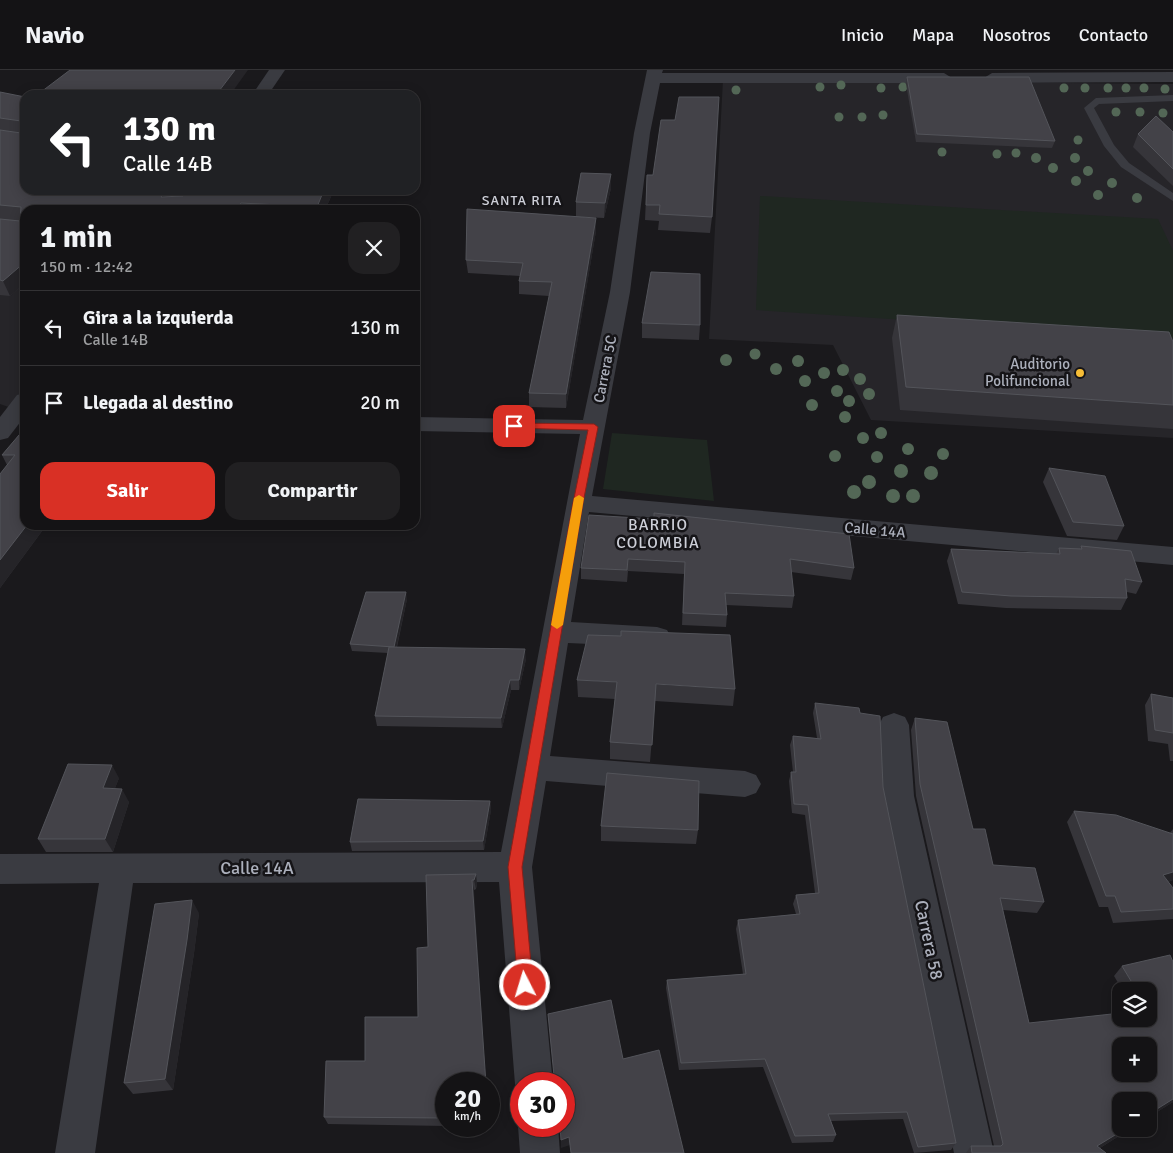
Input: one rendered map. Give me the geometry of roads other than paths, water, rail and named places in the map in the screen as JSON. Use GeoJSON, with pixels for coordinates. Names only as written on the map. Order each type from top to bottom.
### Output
{"type":"FeatureCollection","features":[{"type":"Feature","properties":{"kind":"street"},"geometry":{"type":"LineString","coordinates":[[263,90],[277,70]]}},
{"type":"Feature","properties":{"kind":"street"},"geometry":{"type":"LineString","coordinates":[[654,74],[958,78]]}},
{"type":"Feature","properties":{"kind":"street","name":"Carrera 5C"},"geometry":{"type":"LineString","coordinates":[[533,1072],[515,867],[578,503],[620,292],[642,134],[654,74]]}},
{"type":"Feature","properties":{"kind":"street"},"geometry":{"type":"LineString","coordinates":[[977,78],[1120,74],[1173,76]]}},
{"type":"Feature","properties":{"kind":"street"},"geometry":{"type":"LineString","coordinates":[[7,429],[20,408]]}},
{"type":"Feature","properties":{"kind":"street"},"geometry":{"type":"LineString","coordinates":[[420,424],[594,427]]}},
{"type":"Feature","properties":{"kind":"street","name":"Calle 14A"},"geometry":{"type":"LineString","coordinates":[[578,503],[1173,556]]}},
{"type":"Feature","properties":{"kind":"street"},"geometry":{"type":"LineString","coordinates":[[556,632],[679,638]]}},
{"type":"Feature","properties":{"kind":"street","name":"Carrera 58"},"geometry":{"type":"LineString","coordinates":[[894,725],[898,796],[974,1153]]}},
{"type":"Feature","properties":{"kind":"street"},"geometry":{"type":"LineString","coordinates":[[532,766],[745,784]]}},
{"type":"Feature","properties":{"kind":"street","name":"Calle 14A"},"geometry":{"type":"LineString","coordinates":[[0,869],[515,867]]}},
{"type":"Feature","properties":{"kind":"street"},"geometry":{"type":"LineString","coordinates":[[75,1153],[118,869]]}},
{"type":"Feature","properties":{"kind":"street"},"geometry":{"type":"LineString","coordinates":[[539,1137],[540,1153]]}},
{"type":"Feature","properties":{"kind":"lane"},"geometry":{"type":"LineString","coordinates":[[1173,98],[1096,101],[1089,108],[1109,146],[1125,165],[1173,198]]}},
{"type":"Feature","properties":{"kind":"place","name":"Auditorio Polifuncional"},"geometry":{"type":"Point","coordinates":[1080,373]}},
{"type":"Feature","properties":{"kind":"district","name":"SANTA RITA"},"geometry":{"type":"Point","coordinates":[522,200]}},
{"type":"Feature","properties":{"kind":"district","name":"BARRIO COLOMBIA"},"geometry":{"type":"Point","coordinates":[658,534]}}]}
